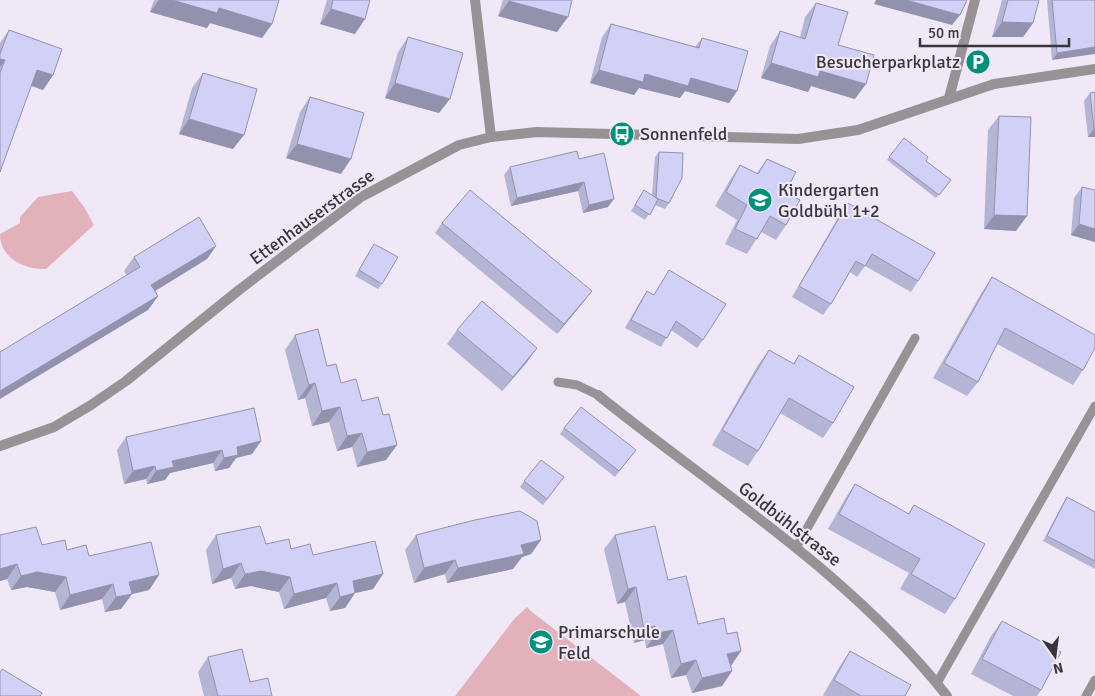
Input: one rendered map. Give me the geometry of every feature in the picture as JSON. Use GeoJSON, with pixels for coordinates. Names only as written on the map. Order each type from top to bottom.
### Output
{"type":"FeatureCollection","features":[{"type":"Feature","properties":{"kind":"street"},"geometry":{"type":"LineString","coordinates":[[475,0],[492,136]]}},
{"type":"Feature","properties":{"kind":"street"},"geometry":{"type":"LineString","coordinates":[[949,98],[975,0]]}},
{"type":"Feature","properties":{"kind":"street","name":"Ettenhauserstrasse"},"geometry":{"type":"LineString","coordinates":[[0,446],[54,427],[105,396],[361,197],[459,145],[492,136],[537,132],[798,139],[822,138],[879,124],[949,98],[994,84],[1095,69]]}},
{"type":"Feature","properties":{"kind":"street","name":"Goldbühlstrasse"},"geometry":{"type":"LineString","coordinates":[[598,395],[796,548],[885,626],[947,696]]}},
{"type":"Feature","properties":{"kind":"lane"},"geometry":{"type":"LineString","coordinates":[[796,548],[915,338]]}},
{"type":"Feature","properties":{"kind":"lane"},"geometry":{"type":"LineString","coordinates":[[558,382],[577,385],[598,395]]}},
{"type":"Feature","properties":{"kind":"lane"},"geometry":{"type":"LineString","coordinates":[[936,683],[1095,406]]}},
{"type":"Feature","properties":{"kind":"lane"},"geometry":{"type":"LineString","coordinates":[[1086,696],[1095,680]]}},
{"type":"Feature","properties":{"kind":"shaded area"},"geometry":{"type":"Polygon","coordinates":[[[72,191],[94,225],[46,269],[23,265],[9,256],[1,243],[0,234],[20,223],[20,217],[38,197],[72,191]]]}},
{"type":"Feature","properties":{"kind":"shaded area","name":"Primarschule Feld"},"geometry":{"type":"Polygon","coordinates":[[[527,607],[641,696],[455,696],[515,618],[527,607]]]}},
{"type":"Feature","properties":{"kind":"building"},"geometry":{"type":"Polygon","coordinates":[[[172,0],[279,0],[272,24],[219,8],[217,13],[172,0]]]}},
{"type":"Feature","properties":{"kind":"building"},"geometry":{"type":"Polygon","coordinates":[[[333,0],[370,0],[365,19],[331,9],[333,0]]]}},
{"type":"Feature","properties":{"kind":"building"},"geometry":{"type":"Polygon","coordinates":[[[509,0],[572,0],[568,17],[509,0]]]}},
{"type":"Feature","properties":{"kind":"building"},"geometry":{"type":"Polygon","coordinates":[[[906,0],[967,0],[960,15],[906,0]]]}},
{"type":"Feature","properties":{"kind":"building"},"geometry":{"type":"Polygon","coordinates":[[[1008,0],[1039,0],[1033,23],[1002,22],[1008,0]]]}},
{"type":"Feature","properties":{"kind":"building"},"geometry":{"type":"Polygon","coordinates":[[[1052,0],[1095,0],[1095,47],[1057,53],[1052,0]]]}},
{"type":"Feature","properties":{"kind":"building"},"geometry":{"type":"Polygon","coordinates":[[[816,3],[848,12],[838,45],[874,55],[866,84],[820,71],[818,77],[771,63],[780,31],[805,39],[816,3]]]}},
{"type":"Feature","properties":{"kind":"building"},"geometry":{"type":"Polygon","coordinates":[[[611,24],[699,48],[702,38],[748,51],[737,91],[691,78],[688,86],[645,74],[643,82],[599,70],[611,24]]]}},
{"type":"Feature","properties":{"kind":"building"},"geometry":{"type":"Polygon","coordinates":[[[9,30],[62,49],[53,75],[37,70],[0,172],[0,73],[5,60],[0,59],[0,54],[9,30]]]}},
{"type":"Feature","properties":{"kind":"building"},"geometry":{"type":"Polygon","coordinates":[[[408,37],[463,53],[450,99],[395,83],[408,37]]]}},
{"type":"Feature","properties":{"kind":"building"},"geometry":{"type":"Polygon","coordinates":[[[203,73],[257,89],[244,135],[189,119],[203,73]]]}},
{"type":"Feature","properties":{"kind":"building"},"geometry":{"type":"Polygon","coordinates":[[[1095,92],[1095,129],[1094,129],[1090,93],[1095,92]]]}},
{"type":"Feature","properties":{"kind":"building"},"geometry":{"type":"Polygon","coordinates":[[[310,97],[364,113],[351,159],[297,144],[310,97]]]}},
{"type":"Feature","properties":{"kind":"building"},"geometry":{"type":"Polygon","coordinates":[[[999,116],[1031,117],[1027,216],[994,215],[999,116]]]}},
{"type":"Feature","properties":{"kind":"building"},"geometry":{"type":"Polygon","coordinates":[[[904,138],[928,157],[926,161],[951,180],[939,195],[889,157],[904,138]]]}},
{"type":"Feature","properties":{"kind":"building"},"geometry":{"type":"Polygon","coordinates":[[[577,151],[579,159],[604,153],[614,199],[589,205],[584,182],[517,198],[510,167],[577,151]]]}},
{"type":"Feature","properties":{"kind":"building"},"geometry":{"type":"Polygon","coordinates":[[[659,152],[683,153],[682,178],[669,203],[656,198],[659,152]]]}},
{"type":"Feature","properties":{"kind":"building"},"geometry":{"type":"Polygon","coordinates":[[[767,159],[796,172],[785,192],[800,200],[786,225],[770,216],[757,239],[735,229],[747,205],[726,192],[740,165],[758,174],[767,159]]]}},
{"type":"Feature","properties":{"kind":"building"},"geometry":{"type":"Polygon","coordinates":[[[1082,187],[1095,190],[1095,229],[1079,224],[1082,187]]]}},
{"type":"Feature","properties":{"kind":"building"},"geometry":{"type":"Polygon","coordinates":[[[470,190],[592,291],[564,324],[442,223],[470,190]]]}},
{"type":"Feature","properties":{"kind":"building"},"geometry":{"type":"Polygon","coordinates":[[[644,190],[658,199],[650,215],[635,205],[644,190]]]}},
{"type":"Feature","properties":{"kind":"building"},"geometry":{"type":"Polygon","coordinates":[[[848,203],[935,253],[918,281],[872,254],[865,266],[856,261],[831,304],[799,286],[848,203]]]}},
{"type":"Feature","properties":{"kind":"building"},"geometry":{"type":"Polygon","coordinates":[[[199,217],[216,246],[151,285],[158,296],[0,391],[0,352],[140,267],[134,257],[199,217]]]}},
{"type":"Feature","properties":{"kind":"building"},"geometry":{"type":"Polygon","coordinates":[[[374,244],[398,257],[382,284],[359,270],[374,244]]]}},
{"type":"Feature","properties":{"kind":"building"},"geometry":{"type":"Polygon","coordinates":[[[669,270],[726,304],[703,340],[676,321],[667,338],[631,320],[647,291],[654,295],[669,270]]]}},
{"type":"Feature","properties":{"kind":"building"},"geometry":{"type":"Polygon","coordinates":[[[992,277],[1095,335],[1095,348],[1083,370],[1005,328],[978,382],[944,363],[992,277]]]}},
{"type":"Feature","properties":{"kind":"building"},"geometry":{"type":"Polygon","coordinates":[[[482,301],[537,348],[513,377],[457,330],[482,301]]]}},
{"type":"Feature","properties":{"kind":"building"},"geometry":{"type":"Polygon","coordinates":[[[318,329],[327,366],[336,364],[341,383],[356,379],[362,401],[378,397],[383,415],[389,414],[397,445],[367,452],[362,433],[347,436],[340,407],[322,411],[315,383],[309,385],[295,335],[318,329]]]}},
{"type":"Feature","properties":{"kind":"building"},"geometry":{"type":"Polygon","coordinates":[[[769,350],[794,364],[799,355],[854,387],[833,423],[789,398],[758,451],[722,430],[769,350]]]}},
{"type":"Feature","properties":{"kind":"building"},"geometry":{"type":"Polygon","coordinates":[[[581,407],[636,450],[619,471],[564,428],[581,407]]]}},
{"type":"Feature","properties":{"kind":"building"},"geometry":{"type":"Polygon","coordinates":[[[254,408],[261,441],[237,447],[238,455],[224,458],[222,450],[172,461],[174,467],[156,471],[155,466],[133,471],[126,437],[254,408]]]}},
{"type":"Feature","properties":{"kind":"building"},"geometry":{"type":"Polygon","coordinates":[[[541,460],[564,477],[547,499],[524,481],[541,460]]]}},
{"type":"Feature","properties":{"kind":"building"},"geometry":{"type":"Polygon","coordinates":[[[855,484],[909,514],[914,505],[985,544],[955,599],[911,574],[920,559],[839,514],[855,484]]]}},
{"type":"Feature","properties":{"kind":"building"},"geometry":{"type":"Polygon","coordinates":[[[1067,497],[1095,512],[1095,561],[1047,536],[1067,497]]]}},
{"type":"Feature","properties":{"kind":"building"},"geometry":{"type":"Polygon","coordinates":[[[520,511],[537,521],[541,540],[521,545],[524,554],[458,568],[455,560],[424,568],[416,535],[520,511]]]}},
{"type":"Feature","properties":{"kind":"building"},"geometry":{"type":"Polygon","coordinates":[[[260,526],[266,544],[289,539],[291,549],[310,544],[313,555],[375,541],[383,574],[353,581],[355,593],[340,597],[337,583],[294,594],[290,577],[261,571],[245,574],[241,563],[223,569],[216,535],[260,526]]]}},
{"type":"Feature","properties":{"kind":"building"},"geometry":{"type":"Polygon","coordinates":[[[655,526],[668,580],[686,576],[698,624],[724,618],[727,634],[737,632],[741,651],[727,654],[732,671],[702,678],[696,660],[681,664],[673,630],[657,633],[655,626],[644,629],[636,587],[628,589],[615,535],[655,526]]]}},
{"type":"Feature","properties":{"kind":"building"},"geometry":{"type":"Polygon","coordinates":[[[36,527],[42,545],[65,540],[67,550],[86,545],[89,556],[151,542],[159,575],[129,582],[132,594],[116,597],[113,584],[70,595],[66,577],[37,572],[21,576],[17,564],[0,569],[0,535],[36,527]]]}},
{"type":"Feature","properties":{"kind":"building"},"geometry":{"type":"Polygon","coordinates":[[[1002,621],[1061,652],[1041,690],[982,659],[1002,621]]]}},
{"type":"Feature","properties":{"kind":"building"},"geometry":{"type":"Polygon","coordinates":[[[242,649],[250,682],[268,678],[272,696],[218,696],[208,657],[242,649]]]}},
{"type":"Feature","properties":{"kind":"building"},"geometry":{"type":"Polygon","coordinates":[[[850,651],[911,685],[905,696],[861,696],[834,680],[850,651]]]}},
{"type":"Feature","properties":{"kind":"building"},"geometry":{"type":"Polygon","coordinates":[[[2,669],[42,693],[40,696],[0,696],[0,673],[2,669]]]}},
{"type":"Feature","properties":{"kind":"place","name":"Besucherparkplatz"},"geometry":{"type":"Point","coordinates":[978,62]}},
{"type":"Feature","properties":{"kind":"place","name":"Sonnenfeld"},"geometry":{"type":"Point","coordinates":[622,134]}},
{"type":"Feature","properties":{"kind":"place","name":"Kindergarten Goldbühl 1+2"},"geometry":{"type":"Point","coordinates":[760,200]}},
{"type":"Feature","properties":{"kind":"place","name":"Primarschule Feld"},"geometry":{"type":"Point","coordinates":[541,642]}}]}
